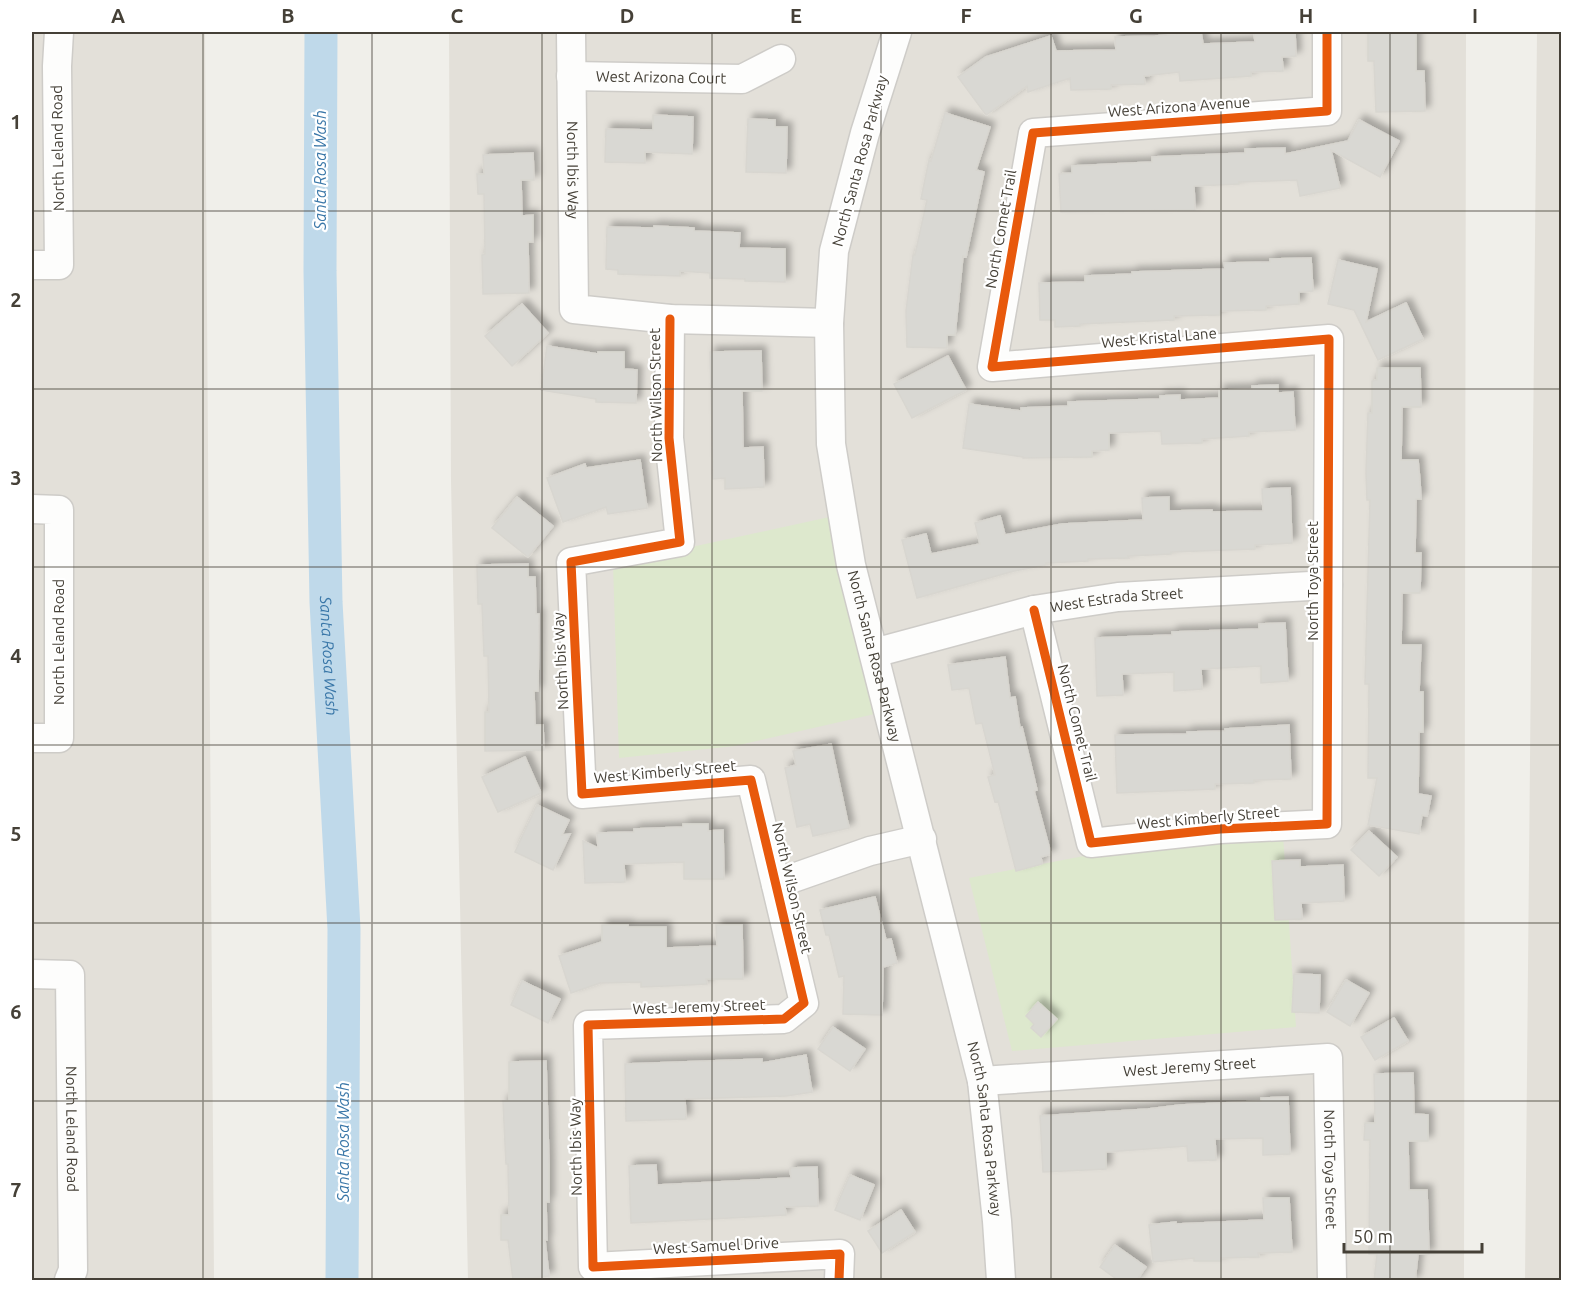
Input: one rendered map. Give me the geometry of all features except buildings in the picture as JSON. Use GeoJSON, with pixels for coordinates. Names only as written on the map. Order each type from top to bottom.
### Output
{"type":"FeatureCollection","features":[{"type":"Feature","properties":{"kind":"street","name":"North Leland Road"},"geometry":{"type":"LineString","coordinates":[[45,265],[59,32]]}},
{"type":"Feature","properties":{"kind":"street","name":"North Ibis Way"},"geometry":{"type":"LineString","coordinates":[[571,32],[574,309],[670,319]]}},
{"type":"Feature","properties":{"kind":"street","name":"North Santa Rosa Parkway"},"geometry":{"type":"LineString","coordinates":[[897,32],[865,133],[834,251],[829,322],[831,444],[851,565],[982,1081],[998,1221],[1001,1281]]}},
{"type":"Feature","properties":{"kind":"street","name":"West Arizona Avenue"},"geometry":{"type":"LineString","coordinates":[[1033,133],[1327,111],[1327,32]]}},
{"type":"Feature","properties":{"kind":"street","name":"West Arizona Court"},"geometry":{"type":"LineString","coordinates":[[571,76],[742,79],[781,59]]}},
{"type":"Feature","properties":{"kind":"street","name":"North Comet Trail"},"geometry":{"type":"LineString","coordinates":[[992,367],[1033,133]]}},
{"type":"Feature","properties":{"kind":"street"},"geometry":{"type":"LineString","coordinates":[[670,319],[829,322]]}},
{"type":"Feature","properties":{"kind":"street","name":"North Wilson Street"},"geometry":{"type":"LineString","coordinates":[[571,562],[681,542],[669,438],[670,319]]}},
{"type":"Feature","properties":{"kind":"street","name":"West Kristal Lane"},"geometry":{"type":"LineString","coordinates":[[992,367],[1329,339]]}},
{"type":"Feature","properties":{"kind":"street","name":"North Toya Street"},"geometry":{"type":"LineString","coordinates":[[1327,824],[1329,339]]}},
{"type":"Feature","properties":{"kind":"street","name":"North Leland Road"},"geometry":{"type":"LineString","coordinates":[[45,509],[45,738]]}},
{"type":"Feature","properties":{"kind":"street","name":"North Ibis Way"},"geometry":{"type":"LineString","coordinates":[[571,562],[582,794]]}},
{"type":"Feature","properties":{"kind":"street","name":"West Estrada Street"},"geometry":{"type":"LineString","coordinates":[[874,653],[1034,610],[1118,597],[1328,585]]}},
{"type":"Feature","properties":{"kind":"street","name":"North Comet Trail"},"geometry":{"type":"LineString","coordinates":[[1034,610],[1091,843]]}},
{"type":"Feature","properties":{"kind":"street","name":"North Wilson Street"},"geometry":{"type":"LineString","coordinates":[[751,780],[804,1003]]}},
{"type":"Feature","properties":{"kind":"street","name":"West Kimberly Street"},"geometry":{"type":"LineString","coordinates":[[582,794],[751,780]]}},
{"type":"Feature","properties":{"kind":"street","name":"West Kimberly Street"},"geometry":{"type":"LineString","coordinates":[[1091,843],[1220,830],[1327,824]]}},
{"type":"Feature","properties":{"kind":"street"},"geometry":{"type":"LineString","coordinates":[[776,884],[870,851],[922,839]]}},
{"type":"Feature","properties":{"kind":"street","name":"North Leland Road"},"geometry":{"type":"LineString","coordinates":[[32,974],[70,975],[73,1270],[69,1281]]}},
{"type":"Feature","properties":{"kind":"street","name":"West Jeremy Street"},"geometry":{"type":"LineString","coordinates":[[588,1025],[784,1019],[804,1003]]}},
{"type":"Feature","properties":{"kind":"street","name":"North Ibis Way"},"geometry":{"type":"LineString","coordinates":[[588,1025],[593,1267]]}},
{"type":"Feature","properties":{"kind":"street","name":"North Toya Street"},"geometry":{"type":"LineString","coordinates":[[1328,1058],[1332,1281]]}},
{"type":"Feature","properties":{"kind":"street","name":"West Jeremy Street"},"geometry":{"type":"LineString","coordinates":[[982,1081],[1328,1058]]}},
{"type":"Feature","properties":{"kind":"street","name":"West Samuel Drive"},"geometry":{"type":"LineString","coordinates":[[593,1267],[840,1267]]}},
{"type":"Feature","properties":{"kind":"shaded area"},"geometry":{"type":"Polygon","coordinates":[[[32,32],[205,32],[214,1280],[32,1280],[32,32]]]}},
{"type":"Feature","properties":{"kind":"shaded area"},"geometry":{"type":"Polygon","coordinates":[[[449,32],[1466,32],[1464,1280],[468,1280],[451,481],[449,32]]]}},
{"type":"Feature","properties":{"kind":"shaded area"},"geometry":{"type":"Polygon","coordinates":[[[1537,32],[1562,32],[1561,1280],[1525,1280],[1537,32]]]}},
{"type":"Feature","properties":{"kind":"green space"},"geometry":{"type":"Polygon","coordinates":[[[834,516],[879,713],[735,746],[619,758],[613,564],[834,516]]]}},
{"type":"Feature","properties":{"kind":"green space"},"geometry":{"type":"Polygon","coordinates":[[[1283,835],[1296,1027],[1012,1051],[969,878],[1110,851],[1283,835]]]}},
{"type":"Feature","properties":{"kind":"waterway","name":"Santa Rosa Wash"},"geometry":{"type":"LineString","coordinates":[[321,32],[320,271],[326,602],[344,929],[342,1280]]}},
{"type":"Feature","properties":{"kind":"cycle path"},"geometry":{"type":"LineString","coordinates":[[1034,610],[1091,843],[1220,829],[1327,824],[1329,339],[992,367],[1033,133],[1327,111],[1327,32]]}},
{"type":"Feature","properties":{"kind":"cycle path"},"geometry":{"type":"LineString","coordinates":[[670,319],[669,438],[680,542],[571,562],[582,794],[751,780],[804,1003],[784,1019],[588,1025],[593,1267],[840,1254],[839,1280]]}}]}
